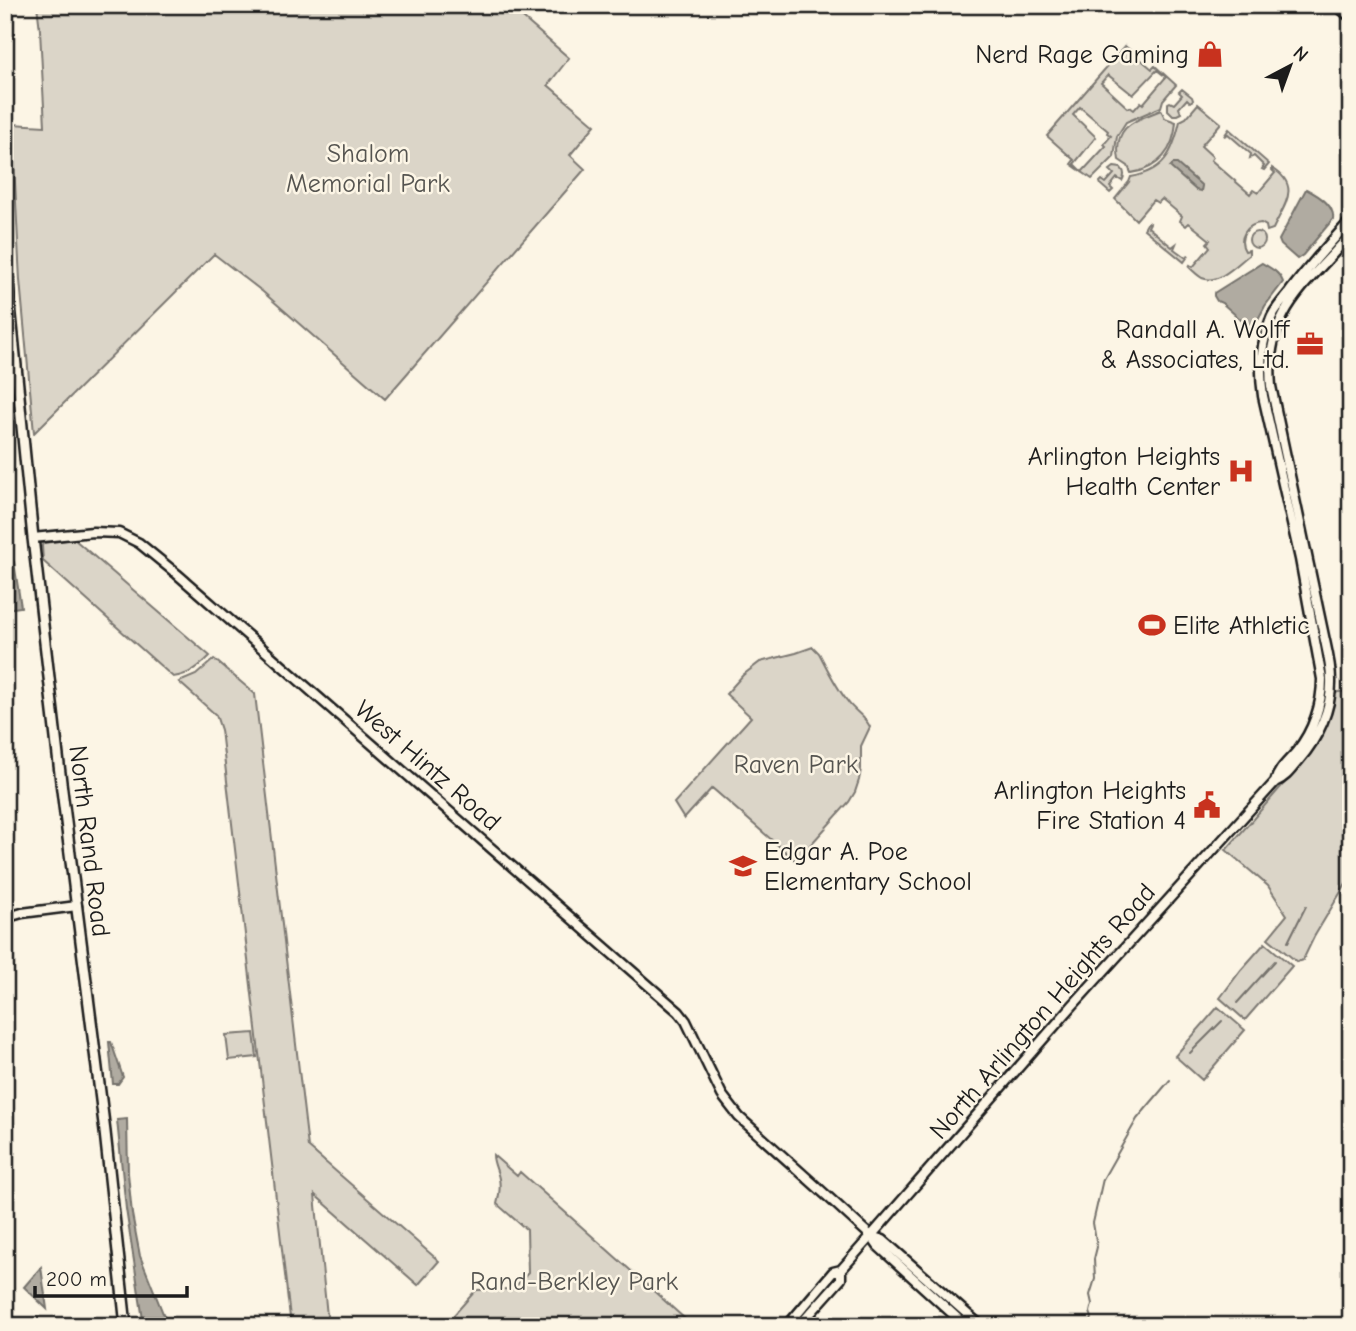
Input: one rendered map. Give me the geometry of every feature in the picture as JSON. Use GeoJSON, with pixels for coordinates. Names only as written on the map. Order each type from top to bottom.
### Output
{"type":"FeatureCollection","features":[{"type":"Feature","properties":{"kind":"main road"},"geometry":{"type":"LineString","coordinates":[[1337,5],[1351,17]]}},
{"type":"Feature","properties":{"kind":"main road","name":"North Arlington Heights Road"},"geometry":{"type":"LineString","coordinates":[[1275,782],[1277,774],[1298,749],[1315,719],[1322,680],[1297,546],[1263,396],[1261,354],[1273,315],[1299,279],[1351,220]]}},
{"type":"Feature","properties":{"kind":"main road","name":"North Arlington Heights Road"},"geometry":{"type":"LineString","coordinates":[[787,1326],[833,1272],[841,1270],[872,1236],[1086,991],[1275,782],[1283,779],[1312,744],[1326,711],[1331,680],[1271,386],[1270,367],[1272,343],[1279,321],[1294,296],[1351,234]]}},
{"type":"Feature","properties":{"kind":"main road","name":"North Rand Road"},"geometry":{"type":"LineString","coordinates":[[5,235],[33,538],[126,1326]]}},
{"type":"Feature","properties":{"kind":"main road","name":"West Hintz Road"},"geometry":{"type":"LineString","coordinates":[[33,538],[93,532],[119,533],[139,543],[168,566],[678,1012],[686,1021],[723,1095],[738,1118],[872,1236]]}},
{"type":"Feature","properties":{"kind":"main road"},"geometry":{"type":"LineString","coordinates":[[5,918],[76,906]]}},
{"type":"Feature","properties":{"kind":"main road"},"geometry":{"type":"LineString","coordinates":[[872,1236],[878,1246],[966,1326]]}},
{"type":"Feature","properties":{"kind":"main road"},"geometry":{"type":"LineString","coordinates":[[872,1236],[883,1240],[981,1326]]}},
{"type":"Feature","properties":{"kind":"main road","name":"North Arlington Heights Road"},"geometry":{"type":"LineString","coordinates":[[799,1326],[841,1279],[841,1270]]}},
{"type":"Feature","properties":{"kind":"green space","name":"Shalom Memorial Park"},"geometry":{"type":"Polygon","coordinates":[[[37,5],[508,5],[569,58],[548,85],[595,125],[570,155],[585,169],[385,399],[263,292],[214,254],[34,433],[20,280],[12,124],[45,126],[37,5]]]}},
{"type":"Feature","properties":{"kind":"green space"},"geometry":{"type":"Polygon","coordinates":[[[1125,46],[1152,69],[1155,66],[1176,85],[1163,100],[1161,107],[1126,122],[1117,136],[1114,157],[1092,179],[1082,172],[1071,164],[1074,160],[1047,136],[1125,46]],[[1157,70],[1133,95],[1108,75],[1101,83],[1128,108],[1134,110],[1141,102],[1143,104],[1166,77],[1157,70]],[[1080,107],[1073,115],[1096,137],[1074,164],[1082,172],[1106,146],[1104,144],[1111,136],[1080,107]]]}},
{"type":"Feature","properties":{"kind":"green space"},"geometry":{"type":"Polygon","coordinates":[[[1182,89],[1193,100],[1190,102],[1187,99],[1179,108],[1181,113],[1173,115],[1168,110],[1168,103],[1174,104],[1182,95],[1179,92],[1182,89]]]}},
{"type":"Feature","properties":{"kind":"green space"},"geometry":{"type":"Polygon","coordinates":[[[1198,104],[1221,123],[1201,146],[1213,157],[1211,160],[1250,194],[1253,190],[1258,193],[1275,173],[1272,168],[1281,175],[1288,189],[1285,204],[1273,229],[1267,231],[1266,226],[1261,223],[1251,226],[1242,241],[1245,251],[1249,250],[1249,255],[1215,279],[1202,278],[1189,267],[1193,267],[1210,247],[1207,243],[1210,240],[1189,223],[1186,226],[1180,221],[1182,216],[1162,199],[1158,203],[1153,200],[1136,220],[1115,199],[1131,177],[1152,170],[1165,159],[1174,142],[1180,121],[1198,104]]]}},
{"type":"Feature","properties":{"kind":"green space"},"geometry":{"type":"Polygon","coordinates":[[[1161,110],[1165,118],[1176,122],[1172,141],[1157,162],[1131,173],[1128,166],[1119,160],[1119,139],[1135,121],[1161,110]]]}},
{"type":"Feature","properties":{"kind":"green space"},"geometry":{"type":"Polygon","coordinates":[[[1229,129],[1269,164],[1264,170],[1264,166],[1254,156],[1250,158],[1251,154],[1228,134],[1224,136],[1229,129]]]}},
{"type":"Feature","properties":{"kind":"green space"},"geometry":{"type":"Polygon","coordinates":[[[1114,167],[1121,168],[1124,176],[1122,181],[1117,178],[1110,187],[1113,190],[1110,193],[1100,182],[1102,180],[1106,183],[1114,174],[1110,170],[1114,167]]]}},
{"type":"Feature","properties":{"kind":"green space"},"geometry":{"type":"Polygon","coordinates":[[[1148,222],[1148,227],[1172,247],[1176,244],[1174,249],[1185,257],[1189,255],[1184,262],[1144,229],[1148,222]]]}},
{"type":"Feature","properties":{"kind":"green space"},"geometry":{"type":"Polygon","coordinates":[[[1254,232],[1260,232],[1265,240],[1263,246],[1254,248],[1249,243],[1249,237],[1254,232]]]}},
{"type":"Feature","properties":{"kind":"green space"},"geometry":{"type":"Polygon","coordinates":[[[74,539],[210,656],[193,670],[173,677],[43,561],[43,543],[74,539]]]}},
{"type":"Feature","properties":{"kind":"green space","name":"Raven Park"},"geometry":{"type":"Polygon","coordinates":[[[813,647],[844,696],[870,727],[861,746],[859,780],[849,802],[796,861],[712,788],[684,819],[674,803],[751,717],[726,694],[743,675],[760,662],[813,647]]]}},
{"type":"Feature","properties":{"kind":"green space"},"geometry":{"type":"Polygon","coordinates":[[[214,659],[255,694],[308,1147],[439,1261],[418,1285],[315,1195],[328,1326],[291,1326],[221,730],[216,715],[179,682],[196,675],[214,659]]]}},
{"type":"Feature","properties":{"kind":"green space"},"geometry":{"type":"Polygon","coordinates":[[[1351,691],[1351,875],[1303,960],[1297,962],[1268,938],[1287,915],[1268,886],[1226,850],[1313,750],[1325,727],[1335,694],[1351,691]]]}},
{"type":"Feature","properties":{"kind":"green space"},"geometry":{"type":"Polygon","coordinates":[[[1265,943],[1292,966],[1245,1020],[1220,998],[1265,943]]]}},
{"type":"Feature","properties":{"kind":"green space"},"geometry":{"type":"Polygon","coordinates":[[[1218,1007],[1245,1030],[1202,1080],[1175,1056],[1218,1007]]]}},
{"type":"Feature","properties":{"kind":"green space"},"geometry":{"type":"Polygon","coordinates":[[[254,1033],[257,1057],[229,1060],[226,1035],[254,1033]]]}},
{"type":"Feature","properties":{"kind":"green space","name":"Rand-Berkley Park"},"geometry":{"type":"Polygon","coordinates":[[[493,1155],[517,1176],[520,1172],[693,1326],[464,1326],[453,1316],[476,1290],[513,1289],[528,1273],[527,1230],[497,1204],[500,1182],[493,1155]]]}},
{"type":"Feature","properties":{"kind":"shaded area"},"geometry":{"type":"Polygon","coordinates":[[[1173,164],[1177,164],[1200,184],[1201,191],[1196,190],[1171,168],[1173,164]]]}},
{"type":"Feature","properties":{"kind":"shaded area"},"geometry":{"type":"Polygon","coordinates":[[[1306,189],[1328,205],[1333,219],[1297,259],[1279,240],[1306,189]]]}},
{"type":"Feature","properties":{"kind":"shaded area"},"geometry":{"type":"Polygon","coordinates":[[[1262,263],[1277,273],[1283,282],[1265,306],[1254,327],[1249,327],[1217,301],[1214,293],[1262,263]]]}},
{"type":"Feature","properties":{"kind":"shaded area"},"geometry":{"type":"Polygon","coordinates":[[[12,559],[21,607],[5,609],[5,562],[12,559]]]}},
{"type":"Feature","properties":{"kind":"shaded area"},"geometry":{"type":"Polygon","coordinates":[[[109,1042],[123,1077],[118,1084],[113,1084],[109,1042]]]}},
{"type":"Feature","properties":{"kind":"shaded area"},"geometry":{"type":"Polygon","coordinates":[[[127,1119],[128,1173],[140,1256],[168,1326],[144,1326],[126,1209],[117,1120],[127,1119]]]}},
{"type":"Feature","properties":{"kind":"shaded area"},"geometry":{"type":"Polygon","coordinates":[[[41,1267],[47,1309],[24,1287],[41,1267]]]}},
{"type":"Feature","properties":{"kind":"waterway"},"geometry":{"type":"LineString","coordinates":[[1288,942],[1306,906]]}},
{"type":"Feature","properties":{"kind":"waterway"},"geometry":{"type":"LineString","coordinates":[[1237,1003],[1275,961]]}},
{"type":"Feature","properties":{"kind":"waterway"},"geometry":{"type":"LineString","coordinates":[[1190,1053],[1222,1021]]}},
{"type":"Feature","properties":{"kind":"waterway"},"geometry":{"type":"LineString","coordinates":[[1089,1326],[1092,1318],[1090,1295],[1095,1279],[1094,1259],[1097,1247],[1093,1223],[1103,1179],[1137,1119],[1170,1080]]}},
{"type":"Feature","properties":{"kind":"place","name":"Nerd Rage Gaming"},"geometry":{"type":"Point","coordinates":[1210,54]}},
{"type":"Feature","properties":{"kind":"place","name":"Randall A. Wolff & Associates, Ltd."},"geometry":{"type":"Point","coordinates":[1310,344]}},
{"type":"Feature","properties":{"kind":"place","name":"Arlington Heights Health Center"},"geometry":{"type":"Point","coordinates":[1241,471]}},
{"type":"Feature","properties":{"kind":"place","name":"Elite Athletic"},"geometry":{"type":"Point","coordinates":[1152,625]}},
{"type":"Feature","properties":{"kind":"place","name":"Arlington Heights Fire Station 4"},"geometry":{"type":"Point","coordinates":[1207,805]}},
{"type":"Feature","properties":{"kind":"place","name":"Edgar A. Poe Elementary School"},"geometry":{"type":"Point","coordinates":[743,866]}}]}
